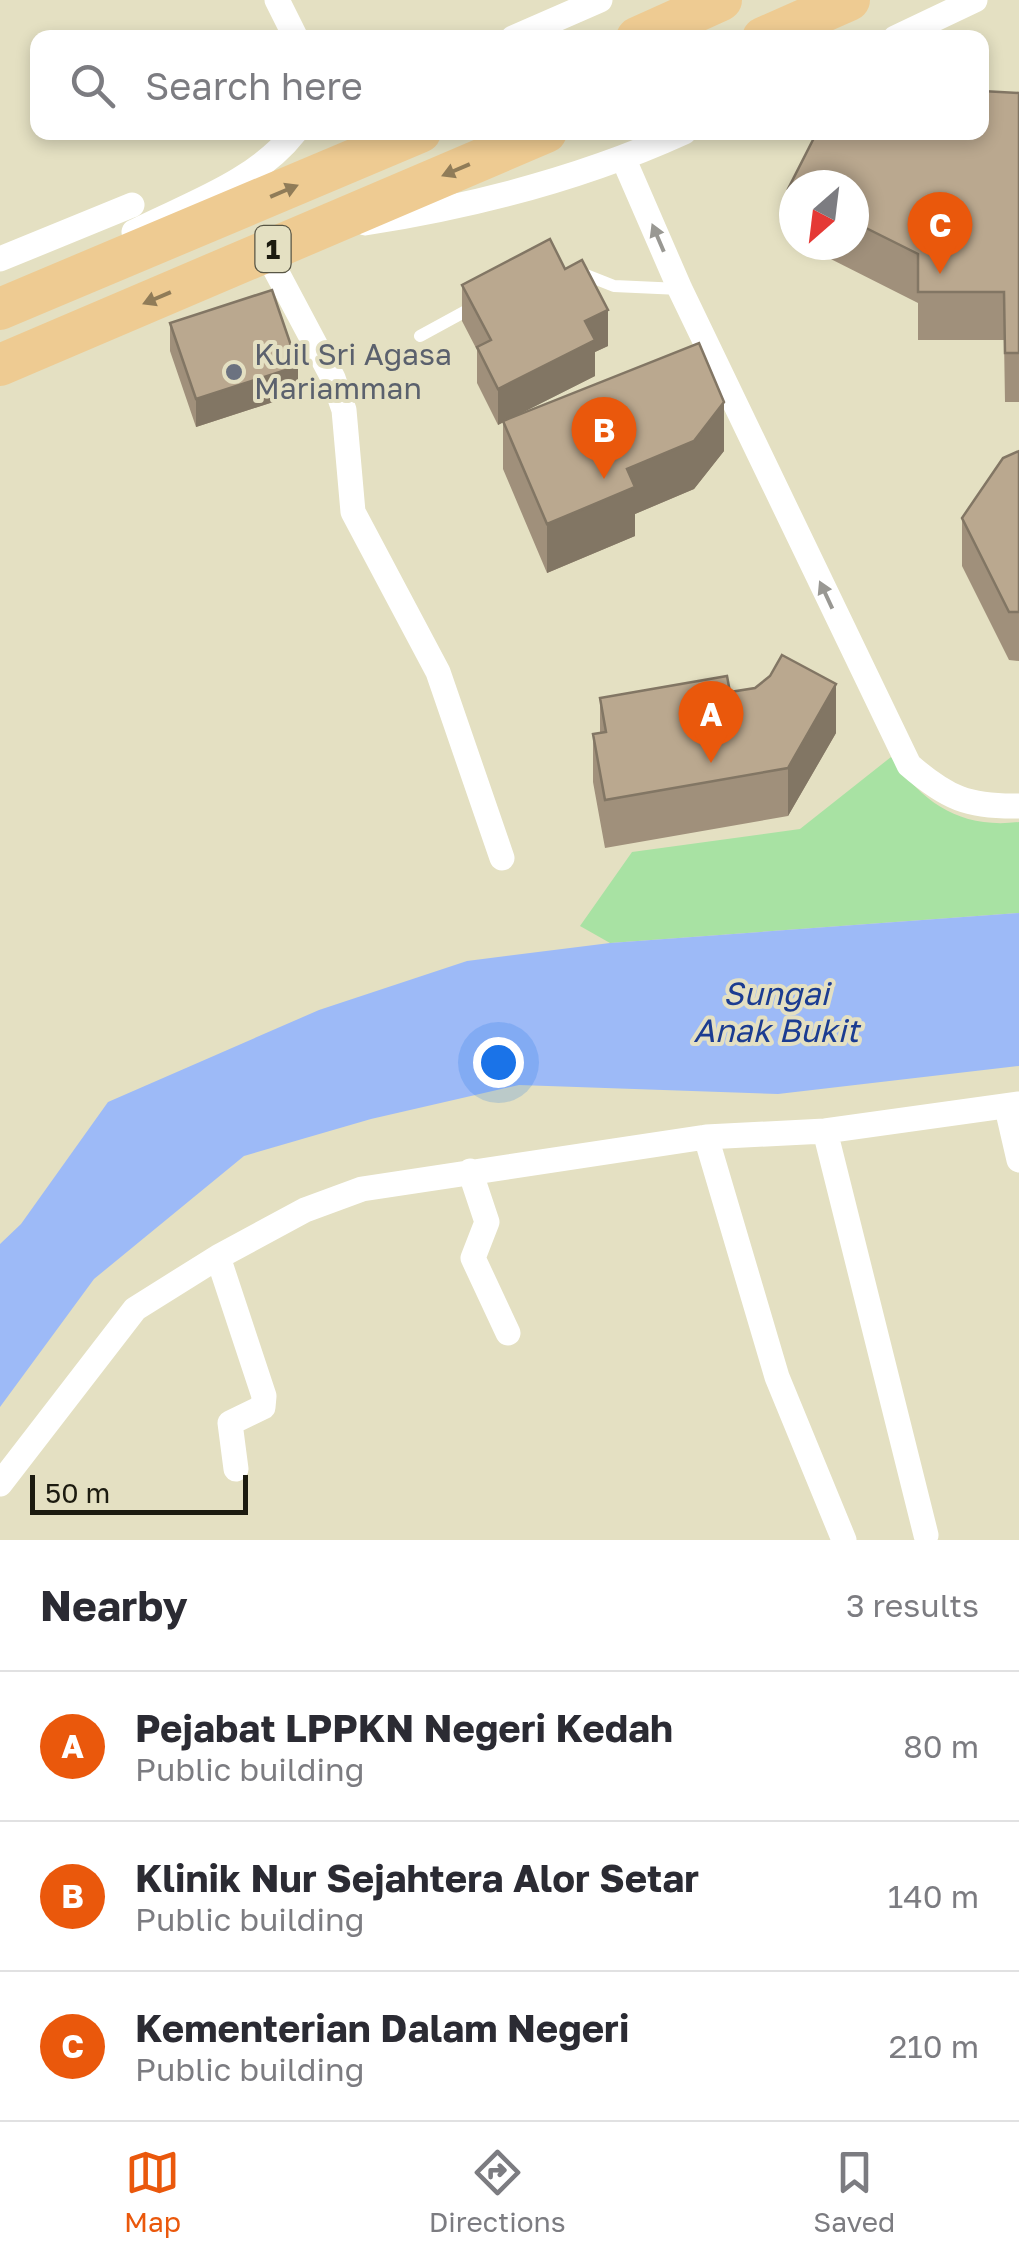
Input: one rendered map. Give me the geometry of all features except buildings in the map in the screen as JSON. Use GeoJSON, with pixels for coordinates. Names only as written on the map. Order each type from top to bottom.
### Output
{"type":"FeatureCollection","features":[{"type":"Feature","properties":{"kind":"highway"},"geometry":{"type":"LineString","coordinates":[[655,30],[722,0]]}},
{"type":"Feature","properties":{"kind":"highway"},"geometry":{"type":"LineString","coordinates":[[781,30],[849,0]]}},
{"type":"Feature","properties":{"kind":"highway","name":"1"},"geometry":{"type":"LineString","coordinates":[[0,308],[401,140]]}},
{"type":"Feature","properties":{"kind":"highway","name":"1"},"geometry":{"type":"LineString","coordinates":[[0,365],[527,140]]}},
{"type":"Feature","properties":{"kind":"street"},"geometry":{"type":"LineString","coordinates":[[277,0],[292,30]]}},
{"type":"Feature","properties":{"kind":"street"},"geometry":{"type":"LineString","coordinates":[[531,30],[600,0]]}},
{"type":"Feature","properties":{"kind":"street"},"geometry":{"type":"LineString","coordinates":[[639,30],[697,0]]}},
{"type":"Feature","properties":{"kind":"street"},"geometry":{"type":"LineString","coordinates":[[912,30],[976,0]]}},
{"type":"Feature","properties":{"kind":"street"},"geometry":{"type":"LineString","coordinates":[[0,299],[249,174],[286,140]]}},
{"type":"Feature","properties":{"kind":"street"},"geometry":{"type":"LineString","coordinates":[[311,232],[443,212],[624,160],[667,140]]}},
{"type":"Feature","properties":{"kind":"street"},"geometry":{"type":"LineString","coordinates":[[624,160],[680,288],[909,765],[942,793],[983,806],[1019,806]]}},
{"type":"Feature","properties":{"kind":"street"},"geometry":{"type":"LineString","coordinates":[[0,259],[132,206]]}},
{"type":"Feature","properties":{"kind":"street"},"geometry":{"type":"LineString","coordinates":[[266,252],[333,378],[344,410],[353,512],[438,672],[502,858]]}},
{"type":"Feature","properties":{"kind":"street"},"geometry":{"type":"LineString","coordinates":[[0,1484],[116,1328],[135,1309],[218,1256],[305,1210],[362,1188],[706,1137],[824,1131],[1013,1106],[1019,1160]]}},
{"type":"Feature","properties":{"kind":"street"},"geometry":{"type":"LineString","coordinates":[[824,1131],[926,1534]]}},
{"type":"Feature","properties":{"kind":"street"},"geometry":{"type":"LineString","coordinates":[[706,1137],[777,1378],[844,1540]]}},
{"type":"Feature","properties":{"kind":"street"},"geometry":{"type":"LineString","coordinates":[[470,1171],[487,1222],[473,1258],[508,1333]]}},
{"type":"Feature","properties":{"kind":"street"},"geometry":{"type":"LineString","coordinates":[[218,1256],[264,1396],[263,1407],[230,1423],[236,1469]]}},
{"type":"Feature","properties":{"kind":"lane"},"geometry":{"type":"LineString","coordinates":[[556,268],[583,272],[614,286],[680,288]]}},
{"type":"Feature","properties":{"kind":"lane"},"geometry":{"type":"LineString","coordinates":[[420,336],[488,298]]}},
{"type":"Feature","properties":{"kind":"green space"},"geometry":{"type":"Polygon","coordinates":[[[891,757],[916,788],[945,809],[979,821],[1019,822],[1019,913],[610,943],[580,926],[632,852],[800,829],[891,757]]]}},
{"type":"Feature","properties":{"kind":"water","name":"Sungai Anak Bukit"},"geometry":{"type":"Polygon","coordinates":[[[1019,913],[1019,1066],[778,1094],[519,1085],[371,1119],[244,1156],[94,1279],[0,1407],[0,1244],[21,1224],[108,1102],[319,1010],[467,961],[610,943],[1019,913]]]}},
{"type":"Feature","properties":{"kind":"place","name":"Kementerian Dalam Negeri"},"geometry":{"type":"Point","coordinates":[940,274]}},
{"type":"Feature","properties":{"kind":"place","name":"Kuil Sri Agasa Mariamman"},"geometry":{"type":"Point","coordinates":[234,372]}},
{"type":"Feature","properties":{"kind":"place","name":"Klinik Nur Sejahtera Alor Setar"},"geometry":{"type":"Point","coordinates":[604,479]}},
{"type":"Feature","properties":{"kind":"place","name":"Pejabat LPPKN Negeri Kedah"},"geometry":{"type":"Point","coordinates":[711,763]}}]}
